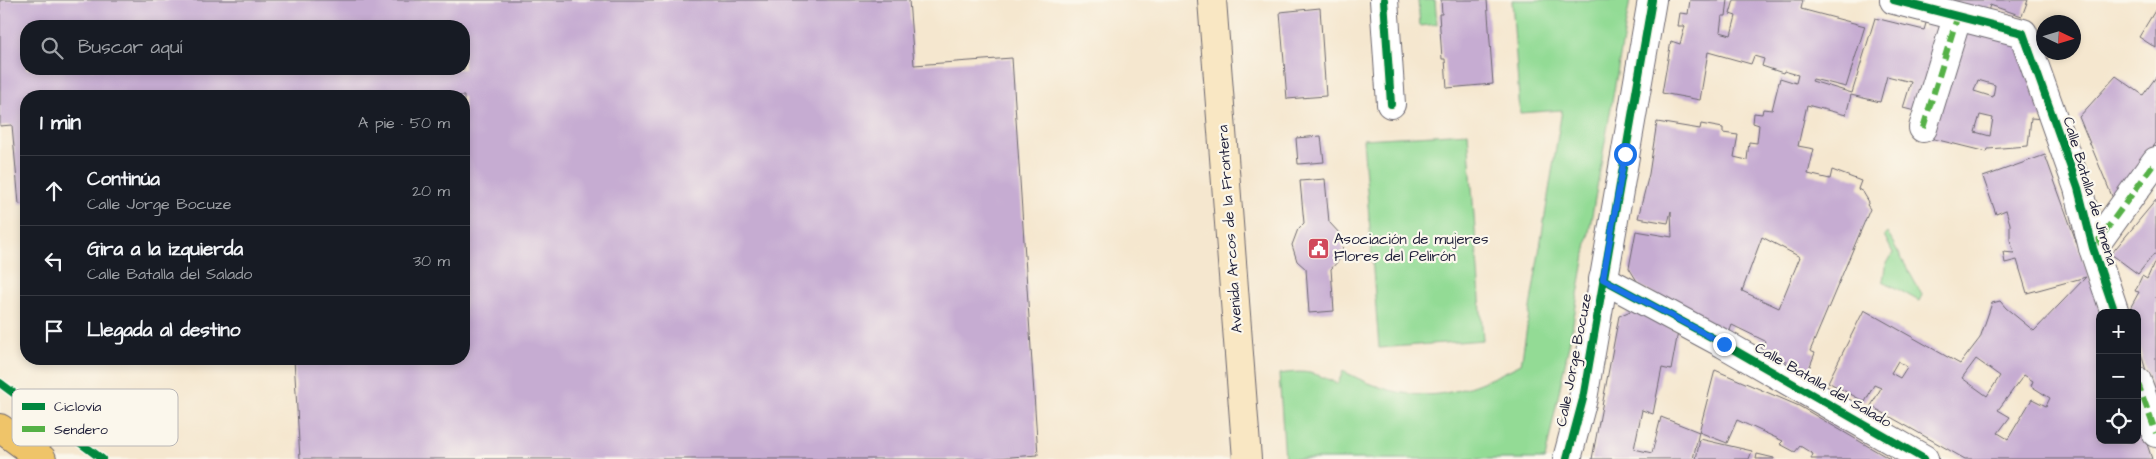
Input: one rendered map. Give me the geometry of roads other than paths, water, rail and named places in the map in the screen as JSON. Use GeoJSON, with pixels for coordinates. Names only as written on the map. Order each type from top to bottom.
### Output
{"type":"FeatureCollection","features":[{"type":"Feature","properties":{"kind":"main road","name":"Avenida Arcos de la Frontera"},"geometry":{"type":"LineString","coordinates":[[1212,0],[1247,459]]}},
{"type":"Feature","properties":{"kind":"main road"},"geometry":{"type":"LineString","coordinates":[[0,428],[12,437]]}},
{"type":"Feature","properties":{"kind":"main road"},"geometry":{"type":"LineString","coordinates":[[24,446],[42,459]]}},
{"type":"Feature","properties":{"kind":"street"},"geometry":{"type":"LineString","coordinates":[[1384,0],[1391,104]]}},
{"type":"Feature","properties":{"kind":"street","name":"Calle Jorge Bocuze"},"geometry":{"type":"LineString","coordinates":[[1567,459],[1583,399],[1652,0]]}},
{"type":"Feature","properties":{"kind":"street","name":"Calle Batalla de Jimena"},"geometry":{"type":"LineString","coordinates":[[1894,0],[2023,34],[2078,188],[2093,248],[2114,309]]}},
{"type":"Feature","properties":{"kind":"street"},"geometry":{"type":"LineString","coordinates":[[1923,128],[1957,18]]}},
{"type":"Feature","properties":{"kind":"street"},"geometry":{"type":"LineString","coordinates":[[2093,248],[2156,161]]}},
{"type":"Feature","properties":{"kind":"street","name":"Calle Batalla del Salado"},"geometry":{"type":"LineString","coordinates":[[1603,279],[1724,344],[1924,459]]}},
{"type":"Feature","properties":{"kind":"street"},"geometry":{"type":"LineString","coordinates":[[2141,392],[2156,433]]}},
{"type":"Feature","properties":{"kind":"place","name":"Asociación de mujeres Flores del Pelirón"},"geometry":{"type":"Point","coordinates":[1318,248]}}]}
